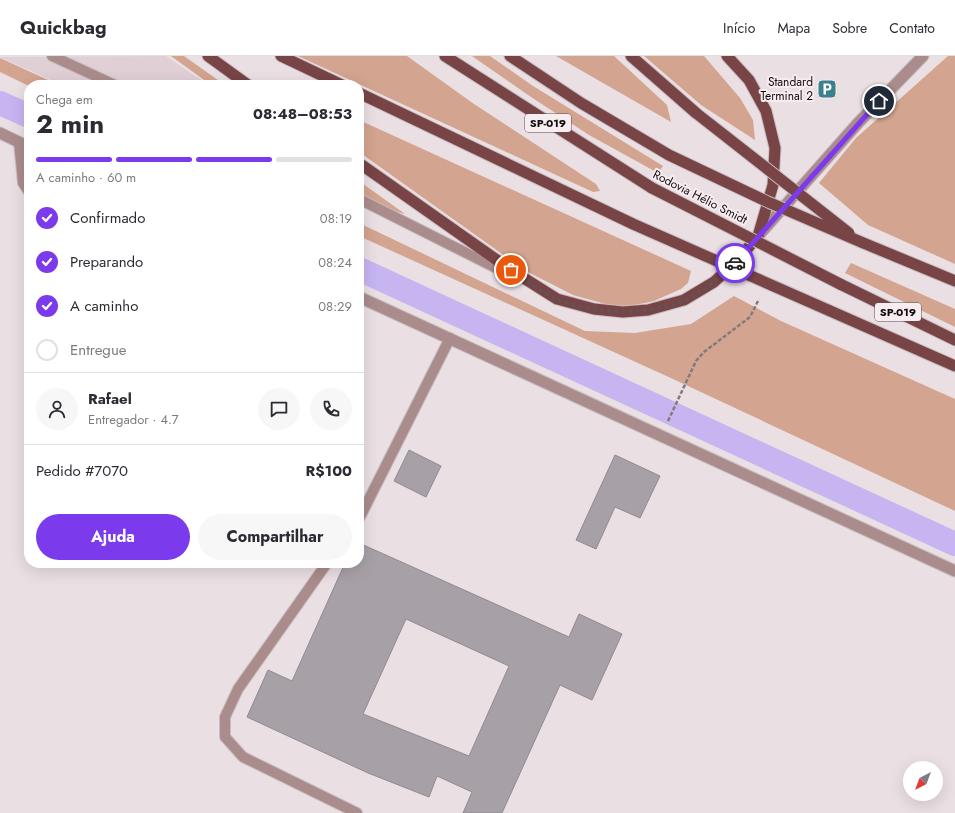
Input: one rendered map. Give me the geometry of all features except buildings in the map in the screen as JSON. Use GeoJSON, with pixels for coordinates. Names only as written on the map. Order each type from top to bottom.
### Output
{"type":"FeatureCollection","features":[{"type":"Feature","properties":{"kind":"main road"},"geometry":{"type":"LineString","coordinates":[[208,56],[241,80]]}},
{"type":"Feature","properties":{"kind":"main road"},"geometry":{"type":"LineString","coordinates":[[281,56],[331,80]]}},
{"type":"Feature","properties":{"kind":"main road","name":"Rodovia Hélio Smidt"},"geometry":{"type":"LineString","coordinates":[[446,56],[652,188],[840,284],[955,340]]}},
{"type":"Feature","properties":{"kind":"main road","name":"Rodovia Hélio Smidt"},"geometry":{"type":"LineString","coordinates":[[510,56],[581,103],[669,155],[768,202],[955,281]]}},
{"type":"Feature","properties":{"kind":"main road"},"geometry":{"type":"LineString","coordinates":[[631,56],[696,113],[861,242]]}},
{"type":"Feature","properties":{"kind":"main road"},"geometry":{"type":"LineString","coordinates":[[364,167],[511,270],[557,299],[594,309],[623,312],[648,310],[684,300],[714,282],[737,261],[758,236],[773,185],[775,148],[766,111],[749,80],[727,56]]}},
{"type":"Feature","properties":{"kind":"main road"},"geometry":{"type":"LineString","coordinates":[[364,95],[632,224],[955,366]]}},
{"type":"Feature","properties":{"kind":"street"},"geometry":{"type":"LineString","coordinates":[[758,236],[858,124],[923,56]]}},
{"type":"Feature","properties":{"kind":"street"},"geometry":{"type":"LineString","coordinates":[[0,133],[24,144]]}},
{"type":"Feature","properties":{"kind":"street"},"geometry":{"type":"LineString","coordinates":[[364,299],[955,571]]}},
{"type":"Feature","properties":{"kind":"lane"},"geometry":{"type":"LineString","coordinates":[[52,56],[104,80]]}},
{"type":"Feature","properties":{"kind":"lane"},"geometry":{"type":"LineString","coordinates":[[24,144],[24,184]]}},
{"type":"Feature","properties":{"kind":"lane"},"geometry":{"type":"LineString","coordinates":[[364,202],[557,299]]}},
{"type":"Feature","properties":{"kind":"lane"},"geometry":{"type":"LineString","coordinates":[[364,509],[450,338]]}},
{"type":"Feature","properties":{"kind":"lane"},"geometry":{"type":"LineString","coordinates":[[323,568],[238,689],[225,716],[225,737],[242,757],[357,813]]}},
{"type":"Feature","properties":{"kind":"path"},"geometry":{"type":"LineString","coordinates":[[666,426],[684,389]]}},
{"type":"Feature","properties":{"kind":"shaded area"},"geometry":{"type":"Polygon","coordinates":[[[166,56],[201,80],[51,80],[0,57],[166,56]]]}},
{"type":"Feature","properties":{"kind":"shaded area"},"geometry":{"type":"Polygon","coordinates":[[[171,56],[184,56],[218,80],[204,80],[171,56]]]}},
{"type":"Feature","properties":{"kind":"shaded area"},"geometry":{"type":"Polygon","coordinates":[[[298,56],[407,56],[474,104],[596,184],[600,191],[593,192],[364,86],[364,80],[350,80],[298,56]]]}},
{"type":"Feature","properties":{"kind":"shaded area"},"geometry":{"type":"Polygon","coordinates":[[[472,56],[490,56],[533,86],[663,166],[658,173],[589,135],[472,56]]]}},
{"type":"Feature","properties":{"kind":"shaded area"},"geometry":{"type":"Polygon","coordinates":[[[556,56],[614,56],[667,105],[671,122],[556,56]]]}},
{"type":"Feature","properties":{"kind":"shaded area"},"geometry":{"type":"Polygon","coordinates":[[[644,56],[704,56],[740,98],[753,120],[755,140],[701,105],[644,56]]]}},
{"type":"Feature","properties":{"kind":"shaded area"},"geometry":{"type":"Polygon","coordinates":[[[948,56],[955,56],[955,264],[868,225],[819,183],[856,138],[948,56]]]}},
{"type":"Feature","properties":{"kind":"shaded area"},"geometry":{"type":"Polygon","coordinates":[[[0,58],[48,80],[24,80],[24,84],[0,72],[0,58]]]}},
{"type":"Feature","properties":{"kind":"shaded area"},"geometry":{"type":"Polygon","coordinates":[[[364,122],[691,271],[688,283],[681,289],[654,301],[620,308],[573,295],[526,271],[364,156],[364,122]]]}},
{"type":"Feature","properties":{"kind":"shaded area"},"geometry":{"type":"Polygon","coordinates":[[[364,185],[405,214],[382,208],[364,195],[364,185]]]}},
{"type":"Feature","properties":{"kind":"shaded area"},"geometry":{"type":"Polygon","coordinates":[[[364,225],[585,331],[635,333],[691,324],[734,296],[781,321],[955,399],[955,511],[673,379],[364,238],[364,225]]]}},
{"type":"Feature","properties":{"kind":"shaded area"},"geometry":{"type":"Polygon","coordinates":[[[851,263],[955,309],[955,327],[845,273],[851,263]]]}},
{"type":"Feature","properties":{"kind":"waterway"},"geometry":{"type":"LineString","coordinates":[[0,103],[24,114]]}},
{"type":"Feature","properties":{"kind":"waterway"},"geometry":{"type":"LineString","coordinates":[[364,271],[955,544]]}},
{"type":"Feature","properties":{"kind":"way so far"},"geometry":{"type":"LineString","coordinates":[[511,270],[557,299],[594,309],[623,312],[648,310],[684,300],[714,282],[735,263]]}},
{"type":"Feature","properties":{"kind":"place","name":"Standard Terminal 2"},"geometry":{"type":"Point","coordinates":[827,89]}},
{"type":"Feature","properties":{"kind":"route"},"geometry":{"type":"LineString","coordinates":[[735,263],[879,101]]}}]}
